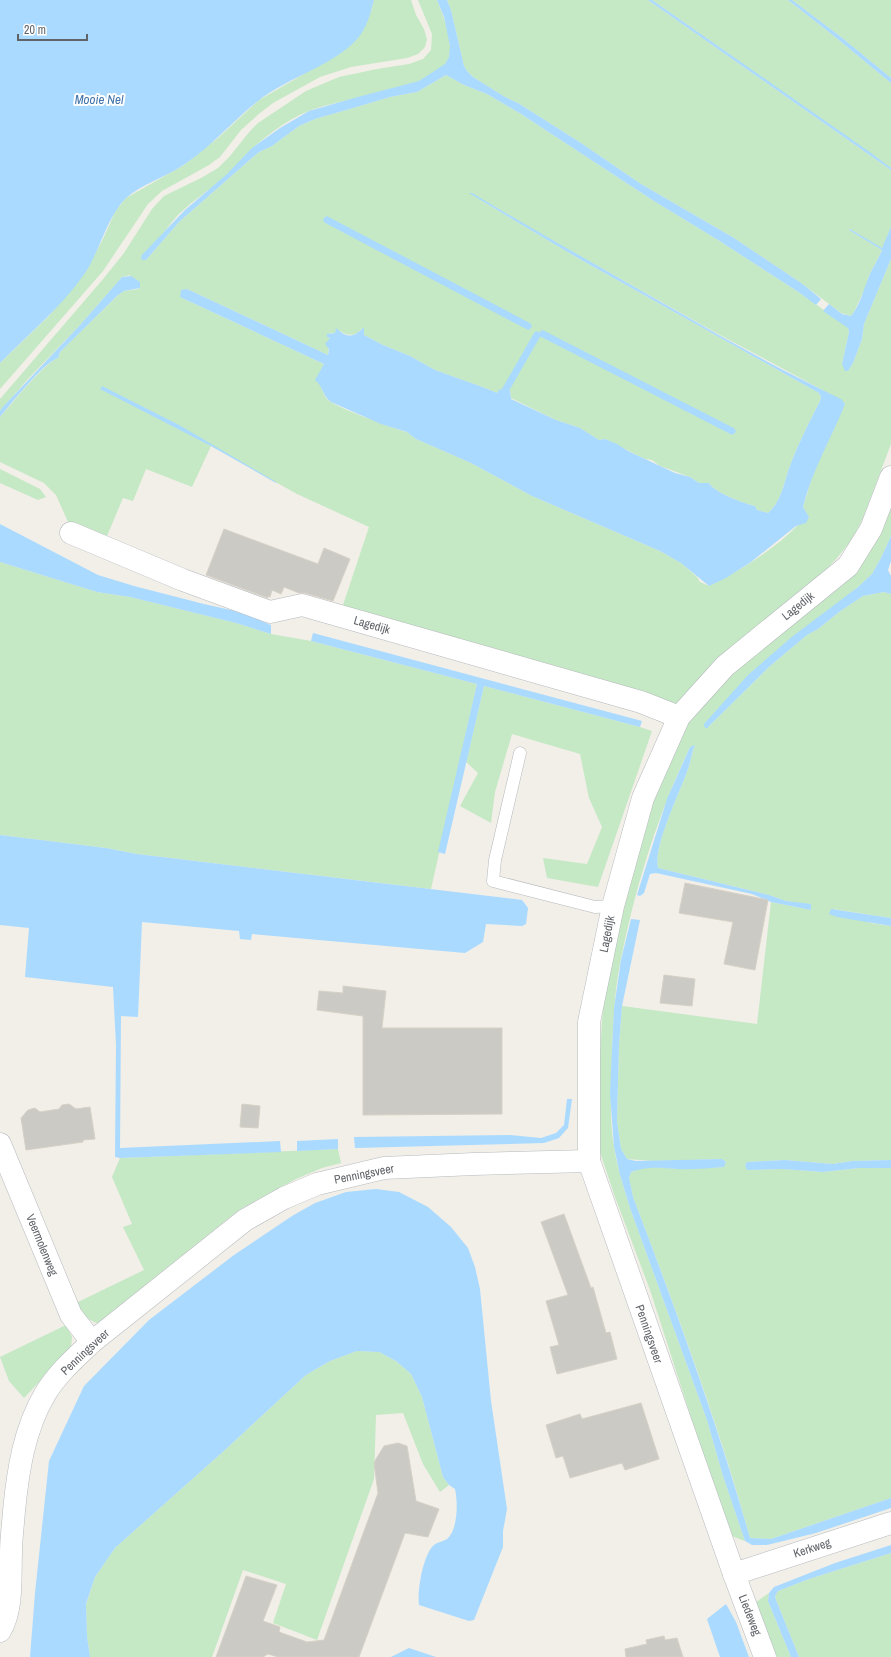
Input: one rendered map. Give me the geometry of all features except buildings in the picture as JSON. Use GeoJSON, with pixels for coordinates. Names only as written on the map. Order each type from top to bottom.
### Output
{"type":"FeatureCollection","features":[{"type":"Feature","properties":{"kind":"street","name":"Lagedijk"},"geometry":{"type":"LineString","coordinates":[[589,1161],[589,1022],[613,906],[643,798],[679,717],[725,666],[848,566],[871,529],[891,477]]}},
{"type":"Feature","properties":{"kind":"street","name":"Lagedijk"},"geometry":{"type":"LineString","coordinates":[[71,533],[183,580],[270,612],[302,605],[641,702],[679,717]]}},
{"type":"Feature","properties":{"kind":"street","name":"Veermolenweg"},"geometry":{"type":"LineString","coordinates":[[0,1144],[71,1315],[92,1342]]}},
{"type":"Feature","properties":{"kind":"street","name":"Penningsveer"},"geometry":{"type":"LineString","coordinates":[[0,1631],[7,1614],[9,1602],[11,1549],[18,1474],[25,1442],[33,1418],[46,1393],[71,1361],[92,1342],[245,1220],[284,1198],[317,1184],[384,1168],[589,1161],[734,1574]]}},
{"type":"Feature","properties":{"kind":"street","name":"Kerkweg"},"geometry":{"type":"LineString","coordinates":[[734,1574],[891,1523]]}},
{"type":"Feature","properties":{"kind":"street","name":"Liedeweg"},"geometry":{"type":"LineString","coordinates":[[734,1574],[765,1657]]}},
{"type":"Feature","properties":{"kind":"lane"},"geometry":{"type":"LineString","coordinates":[[520,753],[495,860],[492,881],[595,907],[613,906]]}},
{"type":"Feature","properties":{"kind":"green space"},"geometry":{"type":"Polygon","coordinates":[[[374,0],[411,0],[427,39],[425,47],[418,54],[407,58],[351,67],[320,77],[273,103],[260,113],[241,130],[220,157],[209,165],[162,191],[148,204],[103,271],[0,389],[0,363],[49,316],[83,275],[102,241],[116,210],[126,198],[184,165],[218,138],[259,100],[304,74],[371,11],[374,0]]]}},
{"type":"Feature","properties":{"kind":"green space"},"geometry":{"type":"Polygon","coordinates":[[[418,0],[437,0],[450,41],[449,58],[446,64],[435,73],[420,81],[402,87],[324,106],[302,114],[279,127],[257,144],[229,173],[177,216],[164,232],[146,260],[179,222],[245,164],[259,152],[272,146],[299,126],[315,119],[390,97],[417,92],[446,75],[464,85],[487,94],[521,114],[654,201],[800,293],[848,327],[849,332],[842,364],[848,371],[853,363],[862,339],[864,324],[891,259],[891,444],[863,518],[853,538],[837,558],[816,580],[674,706],[341,611],[369,527],[297,494],[211,446],[192,487],[146,469],[133,501],[123,498],[104,543],[69,524],[56,495],[44,483],[0,462],[0,417],[37,375],[52,361],[58,358],[60,352],[118,295],[124,291],[139,289],[130,275],[122,277],[81,324],[28,379],[0,411],[0,399],[104,278],[124,253],[152,209],[164,196],[218,168],[258,123],[306,91],[339,77],[409,64],[423,59],[431,50],[432,34],[418,0]],[[482,201],[578,258],[819,393],[821,397],[820,401],[794,455],[780,496],[773,508],[768,513],[757,510],[755,506],[723,494],[709,483],[699,483],[690,477],[660,466],[652,460],[645,459],[605,439],[599,440],[580,428],[556,420],[511,398],[510,391],[505,388],[497,393],[435,370],[410,356],[383,345],[364,335],[364,329],[361,329],[353,335],[338,330],[335,333],[330,333],[328,355],[187,289],[180,297],[324,364],[318,377],[318,382],[327,399],[340,407],[390,427],[407,432],[416,439],[471,463],[532,496],[660,551],[681,563],[697,577],[700,582],[709,586],[734,573],[762,555],[788,535],[807,514],[803,507],[817,461],[845,404],[830,394],[720,335],[525,225],[496,207],[482,201]]]}},
{"type":"Feature","properties":{"kind":"green space"},"geometry":{"type":"Polygon","coordinates":[[[447,0],[648,0],[891,170],[891,227],[883,248],[875,245],[850,229],[849,230],[882,250],[851,316],[841,313],[804,285],[734,238],[641,184],[581,143],[518,103],[505,97],[473,77],[464,66],[451,10],[447,0]]]}},
{"type":"Feature","properties":{"kind":"green space"},"geometry":{"type":"Polygon","coordinates":[[[652,0],[788,0],[891,83],[891,168],[652,0]]]}},
{"type":"Feature","properties":{"kind":"green space"},"geometry":{"type":"Polygon","coordinates":[[[792,0],[891,0],[891,78],[841,37],[792,0]]]}},
{"type":"Feature","properties":{"kind":"green space"},"geometry":{"type":"Polygon","coordinates":[[[0,469],[40,489],[46,497],[38,500],[0,483],[0,469]]]}},
{"type":"Feature","properties":{"kind":"green space"},"geometry":{"type":"Polygon","coordinates":[[[891,502],[891,536],[872,574],[858,587],[769,657],[707,728],[770,666],[807,635],[818,629],[839,612],[863,596],[884,592],[891,594],[891,918],[833,909],[871,923],[891,926],[891,1160],[852,1161],[833,1164],[785,1160],[747,1162],[745,1165],[748,1170],[783,1169],[823,1172],[859,1168],[891,1168],[891,1498],[771,1539],[750,1538],[738,1495],[710,1409],[633,1197],[629,1178],[631,1172],[642,1168],[659,1167],[678,1169],[723,1167],[726,1162],[722,1159],[654,1161],[627,1159],[621,1149],[617,1121],[619,1045],[622,1006],[757,1024],[771,902],[811,910],[811,905],[786,901],[769,895],[658,868],[660,846],[664,832],[695,746],[690,747],[678,772],[649,851],[633,905],[615,995],[611,1079],[611,1124],[617,1162],[630,1208],[707,1420],[723,1476],[745,1541],[729,1535],[650,1290],[615,1197],[599,1149],[598,1090],[602,1020],[609,961],[646,813],[686,726],[711,692],[743,662],[797,619],[891,502]]]}},
{"type":"Feature","properties":{"kind":"green space"},"geometry":{"type":"Polygon","coordinates":[[[0,562],[97,592],[130,597],[236,623],[271,634],[311,641],[477,684],[431,889],[137,854],[106,848],[0,835],[0,562]]]}},
{"type":"Feature","properties":{"kind":"green space"},"geometry":{"type":"Polygon","coordinates":[[[484,686],[652,731],[598,887],[547,878],[543,858],[587,864],[602,827],[589,798],[580,754],[512,734],[495,792],[491,823],[460,806],[478,773],[466,762],[484,686]]]}},
{"type":"Feature","properties":{"kind":"green space"},"geometry":{"type":"Polygon","coordinates":[[[338,1149],[341,1163],[322,1168],[296,1179],[239,1210],[98,1323],[89,1319],[76,1304],[144,1270],[123,1227],[132,1224],[112,1177],[120,1158],[338,1149]]]}},
{"type":"Feature","properties":{"kind":"green space"},"geometry":{"type":"Polygon","coordinates":[[[66,1325],[72,1337],[71,1348],[24,1398],[9,1381],[0,1357],[66,1325]]]}},
{"type":"Feature","properties":{"kind":"green space"},"geometry":{"type":"Polygon","coordinates":[[[357,1351],[379,1352],[396,1361],[411,1374],[422,1397],[443,1477],[449,1485],[440,1492],[423,1464],[403,1413],[376,1415],[374,1479],[317,1640],[273,1623],[286,1584],[243,1570],[212,1657],[90,1657],[87,1636],[86,1605],[95,1577],[115,1548],[306,1375],[330,1361],[357,1351]]]}},
{"type":"Feature","properties":{"kind":"green space"},"geometry":{"type":"Polygon","coordinates":[[[891,1553],[891,1657],[799,1657],[776,1600],[775,1596],[778,1591],[809,1579],[891,1553]]]}},
{"type":"Feature","properties":{"kind":"green space"},"geometry":{"type":"Polygon","coordinates":[[[769,1593],[768,1601],[791,1657],[777,1657],[760,1616],[756,1602],[769,1593]]]}},
{"type":"Feature","properties":{"kind":"water","name":"Mooie Nel"},"geometry":{"type":"Polygon","coordinates":[[[0,0],[374,0],[366,26],[352,44],[327,62],[283,85],[258,101],[195,157],[178,169],[139,189],[125,199],[108,225],[89,267],[74,288],[54,310],[0,363],[0,0]]]}},
{"type":"Feature","properties":{"kind":"water"},"geometry":{"type":"Polygon","coordinates":[[[437,0],[447,0],[451,10],[464,66],[473,77],[505,97],[518,103],[581,143],[641,184],[734,238],[804,285],[821,299],[816,305],[800,293],[654,201],[521,114],[487,94],[464,85],[446,75],[417,92],[390,97],[315,119],[299,126],[272,146],[259,152],[179,222],[146,260],[142,260],[141,256],[185,210],[227,174],[252,148],[280,128],[309,111],[419,81],[445,64],[449,57],[450,46],[444,17],[437,0]]]}},
{"type":"Feature","properties":{"kind":"water"},"geometry":{"type":"Polygon","coordinates":[[[648,0],[652,0],[871,153],[891,168],[891,170],[648,0]]]}},
{"type":"Feature","properties":{"kind":"water"},"geometry":{"type":"Polygon","coordinates":[[[788,0],[792,0],[841,37],[891,78],[891,83],[834,36],[788,0]]]}},
{"type":"Feature","properties":{"kind":"water"},"geometry":{"type":"Polygon","coordinates":[[[469,193],[472,193],[736,345],[841,399],[845,404],[811,480],[803,507],[809,517],[806,523],[796,526],[751,562],[726,578],[709,586],[681,563],[660,551],[532,496],[471,463],[416,439],[407,432],[381,424],[331,402],[326,397],[318,382],[315,380],[324,364],[180,297],[181,290],[187,289],[328,355],[329,349],[325,344],[330,338],[327,337],[327,334],[335,333],[336,328],[343,334],[350,336],[356,334],[363,328],[364,335],[383,345],[410,356],[435,370],[497,393],[499,390],[505,388],[510,391],[511,399],[556,420],[580,428],[599,440],[605,439],[617,444],[628,451],[675,473],[690,477],[699,483],[709,483],[723,494],[755,506],[757,510],[768,513],[773,508],[780,496],[794,455],[820,401],[821,397],[819,393],[578,258],[469,193]]]}},
{"type":"Feature","properties":{"kind":"water"},"geometry":{"type":"Polygon","coordinates":[[[891,227],[891,259],[864,324],[862,339],[853,363],[848,371],[845,371],[842,364],[849,332],[848,328],[823,311],[829,304],[842,314],[851,316],[859,303],[869,276],[882,250],[849,230],[850,229],[882,248],[891,227]]]}},
{"type":"Feature","properties":{"kind":"water"},"geometry":{"type":"Polygon","coordinates":[[[131,276],[140,282],[140,288],[124,291],[118,295],[60,352],[58,358],[52,361],[36,375],[0,417],[0,411],[2,408],[81,324],[122,277],[131,276]]]}},
{"type":"Feature","properties":{"kind":"water"},"geometry":{"type":"Polygon","coordinates":[[[102,386],[179,425],[276,483],[211,446],[100,389],[102,386]]]}},
{"type":"Feature","properties":{"kind":"water"},"geometry":{"type":"Polygon","coordinates":[[[0,524],[98,575],[134,586],[240,612],[271,625],[271,634],[236,623],[130,597],[97,592],[0,562],[0,524]]]}},
{"type":"Feature","properties":{"kind":"water"},"geometry":{"type":"Polygon","coordinates":[[[891,536],[891,561],[888,570],[891,576],[891,594],[884,592],[863,596],[839,612],[818,629],[807,635],[770,666],[707,728],[705,728],[704,724],[748,675],[793,636],[858,587],[872,574],[891,536]]]}},
{"type":"Feature","properties":{"kind":"water"},"geometry":{"type":"Polygon","coordinates":[[[313,633],[642,721],[640,727],[484,686],[445,854],[438,852],[477,684],[311,641],[313,633]]]}},
{"type":"Feature","properties":{"kind":"water"},"geometry":{"type":"Polygon","coordinates":[[[695,745],[689,766],[664,832],[658,858],[658,868],[769,895],[786,901],[811,904],[811,910],[771,902],[752,894],[656,873],[650,874],[644,893],[640,896],[637,895],[667,799],[690,747],[695,745]]]}},
{"type":"Feature","properties":{"kind":"water"},"geometry":{"type":"Polygon","coordinates":[[[0,835],[106,848],[137,854],[522,900],[528,908],[526,924],[522,926],[486,924],[483,942],[465,953],[252,934],[251,940],[240,939],[239,931],[142,922],[138,1017],[121,1016],[120,1148],[280,1141],[281,1152],[120,1158],[115,1157],[116,1045],[113,987],[25,977],[29,928],[0,925],[0,835]]]}},
{"type":"Feature","properties":{"kind":"water"},"geometry":{"type":"Polygon","coordinates":[[[831,909],[891,918],[891,926],[837,917],[829,914],[831,909]]]}},
{"type":"Feature","properties":{"kind":"water"},"geometry":{"type":"Polygon","coordinates":[[[631,919],[640,920],[622,1006],[619,1045],[617,1121],[621,1149],[627,1159],[636,1161],[722,1159],[726,1162],[724,1167],[643,1169],[631,1172],[629,1178],[633,1197],[710,1409],[750,1538],[771,1539],[891,1498],[891,1508],[816,1533],[767,1545],[752,1545],[745,1541],[723,1476],[707,1420],[630,1208],[620,1175],[614,1147],[610,1093],[614,1008],[621,960],[631,919]]]}},
{"type":"Feature","properties":{"kind":"water"},"geometry":{"type":"Polygon","coordinates":[[[567,1099],[572,1099],[568,1128],[559,1138],[544,1143],[355,1148],[354,1137],[510,1135],[541,1138],[556,1133],[564,1125],[567,1099]]]}},
{"type":"Feature","properties":{"kind":"water"},"geometry":{"type":"Polygon","coordinates":[[[338,1139],[338,1149],[297,1151],[297,1141],[338,1139]]]}},
{"type":"Feature","properties":{"kind":"water"},"geometry":{"type":"Polygon","coordinates":[[[785,1160],[833,1164],[852,1161],[891,1160],[891,1168],[859,1168],[823,1172],[783,1169],[747,1170],[745,1165],[747,1162],[785,1160]]]}},
{"type":"Feature","properties":{"kind":"water"},"geometry":{"type":"Polygon","coordinates":[[[376,1189],[399,1192],[428,1207],[451,1227],[468,1248],[475,1267],[480,1289],[491,1401],[507,1509],[503,1531],[503,1547],[474,1620],[469,1621],[419,1605],[420,1583],[426,1557],[433,1546],[444,1541],[451,1535],[455,1523],[457,1501],[455,1489],[449,1485],[443,1477],[422,1397],[411,1374],[396,1361],[379,1352],[357,1351],[330,1361],[306,1375],[115,1548],[95,1577],[86,1604],[87,1636],[90,1657],[30,1657],[49,1461],[84,1386],[149,1320],[234,1255],[292,1216],[315,1203],[346,1192],[376,1189]]]}},
{"type":"Feature","properties":{"kind":"water"},"geometry":{"type":"Polygon","coordinates":[[[891,1545],[891,1553],[809,1579],[778,1591],[775,1596],[776,1600],[799,1657],[791,1657],[768,1601],[769,1593],[774,1587],[835,1563],[891,1545]]]}},
{"type":"Feature","properties":{"kind":"water"},"geometry":{"type":"Polygon","coordinates":[[[726,1604],[736,1622],[749,1657],[720,1657],[707,1619],[726,1604]]]}},
{"type":"Feature","properties":{"kind":"water"},"geometry":{"type":"Polygon","coordinates":[[[409,1648],[436,1657],[391,1657],[409,1648]]]}},
{"type":"Feature","properties":{"kind":"waterway"},"geometry":{"type":"LineString","coordinates":[[327,220],[528,326]]}},
{"type":"Feature","properties":{"kind":"waterway"},"geometry":{"type":"LineString","coordinates":[[543,334],[732,431]]}},
{"type":"Feature","properties":{"kind":"waterway"},"geometry":{"type":"LineString","coordinates":[[506,389],[537,335]]}}]}
